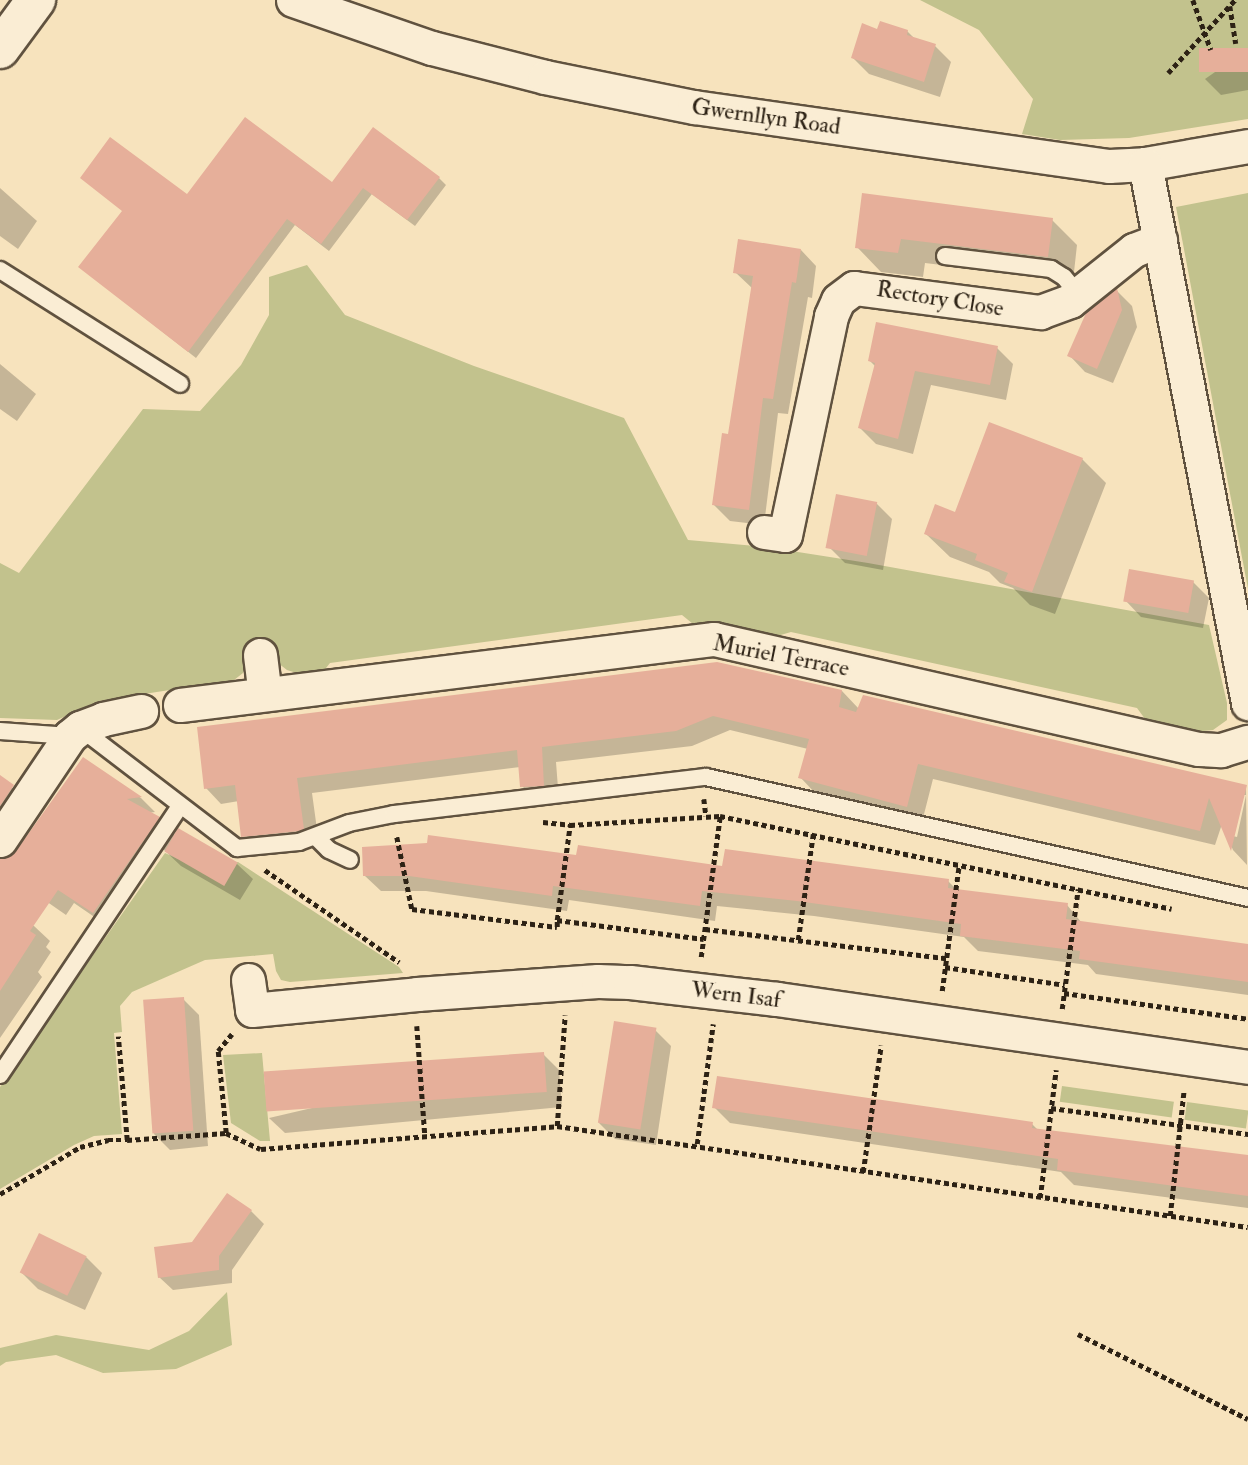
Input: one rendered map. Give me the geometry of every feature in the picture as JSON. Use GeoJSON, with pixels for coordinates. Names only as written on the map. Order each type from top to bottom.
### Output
{"type":"FeatureCollection","features":[{"type":"Feature","properties":{"kind":"street"},"geometry":{"type":"LineString","coordinates":[[0,49],[36,0]]}},
{"type":"Feature","properties":{"kind":"street","name":"Gwernllyn Road"},"geometry":{"type":"LineString","coordinates":[[293,0],[432,48],[545,77],[694,107],[1087,165],[1145,164],[1248,146]]}},
{"type":"Feature","properties":{"kind":"street"},"geometry":{"type":"LineString","coordinates":[[1145,164],[1248,703]]}},
{"type":"Feature","properties":{"kind":"street","name":"Rectory Close"},"geometry":{"type":"LineString","coordinates":[[764,532],[785,535],[831,316],[838,300],[854,288],[871,288],[1040,312],[1078,294],[1134,250],[1160,240]]}},
{"type":"Feature","properties":{"kind":"street","name":"Muriel Terrace"},"geometry":{"type":"LineString","coordinates":[[180,705],[714,639],[1199,749],[1221,750],[1248,742]]}},
{"type":"Feature","properties":{"kind":"street"},"geometry":{"type":"LineString","coordinates":[[260,655],[265,694]]}},
{"type":"Feature","properties":{"kind":"street"},"geometry":{"type":"LineString","coordinates":[[0,840],[75,732],[141,711]]}},
{"type":"Feature","properties":{"kind":"street","name":"Wern Isaf"},"geometry":{"type":"LineString","coordinates":[[250,995],[417,994],[563,983],[630,982],[1248,1067]]}},
{"type":"Feature","properties":{"kind":"lane"},"geometry":{"type":"LineString","coordinates":[[945,256],[1051,270],[1078,294]]}},
{"type":"Feature","properties":{"kind":"lane"},"geometry":{"type":"LineString","coordinates":[[0,270],[180,384]]}},
{"type":"Feature","properties":{"kind":"lane"},"geometry":{"type":"LineString","coordinates":[[0,732],[75,732],[237,848],[299,842],[349,823],[394,814],[706,777],[1248,898]]}},
{"type":"Feature","properties":{"kind":"lane"},"geometry":{"type":"LineString","coordinates":[[0,1075],[180,806]]}},
{"type":"Feature","properties":{"kind":"lane"},"geometry":{"type":"LineString","coordinates":[[316,837],[329,850],[351,860]]}},
{"type":"Feature","properties":{"kind":"path"},"geometry":{"type":"LineString","coordinates":[[1193,0],[1203,35],[1211,50]]}},
{"type":"Feature","properties":{"kind":"path"},"geometry":{"type":"LineString","coordinates":[[1168,73],[1235,0]]}},
{"type":"Feature","properties":{"kind":"path"},"geometry":{"type":"LineString","coordinates":[[1230,5],[1236,44]]}},
{"type":"Feature","properties":{"kind":"path"},"geometry":{"type":"LineString","coordinates":[[532,821],[570,825],[706,813],[946,859],[959,865],[1078,886],[1182,911]]}},
{"type":"Feature","properties":{"kind":"path"},"geometry":{"type":"LineString","coordinates":[[558,920],[704,940],[720,816]]}},
{"type":"Feature","properties":{"kind":"path"},"geometry":{"type":"LineString","coordinates":[[785,829],[787,823]]}},
{"type":"Feature","properties":{"kind":"path"},"geometry":{"type":"LineString","coordinates":[[399,843],[412,909],[557,927],[570,825]]}},
{"type":"Feature","properties":{"kind":"path"},"geometry":{"type":"LineString","coordinates":[[798,940],[813,834]]}},
{"type":"Feature","properties":{"kind":"path"},"geometry":{"type":"LineString","coordinates":[[940,1000],[959,865]]}},
{"type":"Feature","properties":{"kind":"path"},"geometry":{"type":"LineString","coordinates":[[262,867],[363,936]]}},
{"type":"Feature","properties":{"kind":"path"},"geometry":{"type":"LineString","coordinates":[[1078,886],[1064,993],[1248,1019]]}},
{"type":"Feature","properties":{"kind":"path"},"geometry":{"type":"LineString","coordinates":[[705,929],[946,958]]}},
{"type":"Feature","properties":{"kind":"path"},"geometry":{"type":"LineString","coordinates":[[945,967],[1065,985]]}},
{"type":"Feature","properties":{"kind":"path"},"geometry":{"type":"LineString","coordinates":[[556,1126],[566,1022],[563,983]]}},
{"type":"Feature","properties":{"kind":"path"},"geometry":{"type":"LineString","coordinates":[[696,1144],[718,993]]}},
{"type":"Feature","properties":{"kind":"path"},"geometry":{"type":"LineString","coordinates":[[417,994],[425,1136]]}},
{"type":"Feature","properties":{"kind":"path"},"geometry":{"type":"LineString","coordinates":[[226,1133],[218,1051],[250,995]]}},
{"type":"Feature","properties":{"kind":"path"},"geometry":{"type":"LineString","coordinates":[[863,1172],[885,1016]]}},
{"type":"Feature","properties":{"kind":"path"},"geometry":{"type":"LineString","coordinates":[[118,1036],[127,1140]]}},
{"type":"Feature","properties":{"kind":"path"},"geometry":{"type":"LineString","coordinates":[[1040,1198],[1054,1084]]}},
{"type":"Feature","properties":{"kind":"path"},"geometry":{"type":"LineString","coordinates":[[1170,1216],[1182,1103]]}},
{"type":"Feature","properties":{"kind":"path"},"geometry":{"type":"LineString","coordinates":[[1051,1108],[1248,1134]]}},
{"type":"Feature","properties":{"kind":"path"},"geometry":{"type":"LineString","coordinates":[[0,1194],[80,1147],[108,1140],[226,1133],[261,1149],[556,1126],[696,1144],[863,1172],[1248,1227]]}},
{"type":"Feature","properties":{"kind":"path"},"geometry":{"type":"LineString","coordinates":[[1078,1334],[1248,1419]]}},
{"type":"Feature","properties":{"kind":"green space"},"geometry":{"type":"Polygon","coordinates":[[[920,0],[1248,0],[1248,119],[1129,138],[1060,140],[1022,134],[1033,99],[979,30],[920,0]]]}},
{"type":"Feature","properties":{"kind":"green space"},"geometry":{"type":"Polygon","coordinates":[[[1248,193],[1248,589],[1176,207],[1248,193]]]}},
{"type":"Feature","properties":{"kind":"green space"},"geometry":{"type":"Polygon","coordinates":[[[307,265],[345,315],[474,366],[624,418],[688,540],[766,547],[868,563],[1209,625],[1227,703],[1227,720],[1213,730],[1194,732],[1148,723],[1137,708],[791,632],[767,639],[698,628],[682,615],[330,663],[322,673],[303,675],[287,670],[278,663],[274,643],[245,648],[247,659],[243,673],[234,680],[99,701],[57,720],[0,718],[0,563],[19,573],[143,409],[200,411],[241,365],[269,315],[269,277],[307,265]]]}},
{"type":"Feature","properties":{"kind":"green space"},"geometry":{"type":"Polygon","coordinates":[[[165,853],[178,859],[238,862],[399,967],[403,973],[290,982],[281,980],[276,971],[273,954],[205,960],[132,992],[120,1006],[122,1032],[114,1033],[122,1134],[94,1136],[74,1145],[0,1189],[0,1087],[165,853]]]}},
{"type":"Feature","properties":{"kind":"green space"},"geometry":{"type":"Polygon","coordinates":[[[262,1053],[270,1141],[260,1141],[231,1123],[223,1055],[262,1053]]]}},
{"type":"Feature","properties":{"kind":"green space"},"geometry":{"type":"Polygon","coordinates":[[[1062,1086],[1174,1102],[1172,1118],[1060,1102],[1062,1086]]]}},
{"type":"Feature","properties":{"kind":"green space"},"geometry":{"type":"Polygon","coordinates":[[[1187,1102],[1248,1111],[1246,1128],[1184,1120],[1187,1102]]]}},
{"type":"Feature","properties":{"kind":"green space"},"geometry":{"type":"Polygon","coordinates":[[[227,1292],[232,1345],[176,1369],[103,1373],[56,1355],[6,1362],[0,1366],[0,1348],[56,1335],[149,1350],[189,1331],[227,1292]]]}},
{"type":"Feature","properties":{"kind":"building"},"geometry":{"type":"Polygon","coordinates":[[[880,21],[908,30],[907,35],[936,44],[924,82],[851,58],[862,23],[877,29],[880,21]]]}},
{"type":"Feature","properties":{"kind":"building"},"geometry":{"type":"Polygon","coordinates":[[[1199,48],[1248,48],[1248,72],[1199,72],[1199,48]]]}},
{"type":"Feature","properties":{"kind":"building"},"geometry":{"type":"Polygon","coordinates":[[[245,117],[332,182],[373,127],[440,177],[407,220],[363,188],[321,244],[287,219],[188,352],[78,267],[122,211],[80,178],[110,137],[187,194],[245,117]]]}},
{"type":"Feature","properties":{"kind":"building"},"geometry":{"type":"Polygon","coordinates":[[[862,193],[1053,218],[1048,257],[901,239],[898,253],[855,248],[862,193]]]}},
{"type":"Feature","properties":{"kind":"building"},"geometry":{"type":"Polygon","coordinates":[[[738,239],[801,249],[796,283],[792,282],[773,399],[763,398],[749,510],[712,505],[722,433],[728,434],[753,276],[733,273],[738,239]]]}},
{"type":"Feature","properties":{"kind":"building"},"geometry":{"type":"Polygon","coordinates":[[[1117,288],[1122,310],[1097,369],[1067,356],[1086,313],[1117,288]]]}},
{"type":"Feature","properties":{"kind":"building"},"geometry":{"type":"Polygon","coordinates":[[[876,322],[998,346],[990,385],[915,371],[898,439],[858,428],[875,363],[868,361],[876,322]]]}},
{"type":"Feature","properties":{"kind":"building"},"geometry":{"type":"Polygon","coordinates":[[[989,422],[1083,458],[1032,592],[1004,582],[1008,573],[975,560],[977,554],[924,534],[935,504],[955,512],[989,422]]]}},
{"type":"Feature","properties":{"kind":"building"},"geometry":{"type":"Polygon","coordinates":[[[836,494],[877,502],[867,556],[826,548],[836,494]]]}},
{"type":"Feature","properties":{"kind":"building"},"geometry":{"type":"Polygon","coordinates":[[[1129,569],[1194,580],[1188,613],[1123,601],[1129,569]]]}},
{"type":"Feature","properties":{"kind":"building"},"geometry":{"type":"Polygon","coordinates":[[[717,662],[842,690],[839,707],[856,712],[863,695],[1247,785],[1231,851],[1209,798],[1200,831],[918,764],[907,807],[798,778],[809,739],[713,716],[676,731],[542,747],[544,786],[520,787],[517,750],[297,778],[304,829],[299,831],[241,837],[235,785],[204,789],[197,727],[717,662]]]}},
{"type":"Feature","properties":{"kind":"building"},"geometry":{"type":"Polygon","coordinates":[[[83,757],[142,797],[127,799],[160,817],[93,913],[58,890],[30,931],[36,935],[0,991],[0,859],[16,851],[83,757]]]}},
{"type":"Feature","properties":{"kind":"building"},"geometry":{"type":"Polygon","coordinates":[[[0,775],[14,785],[0,806],[0,775]]]}},
{"type":"Feature","properties":{"kind":"building"},"geometry":{"type":"Polygon","coordinates":[[[178,828],[238,862],[224,886],[164,851],[178,828]]]}},
{"type":"Feature","properties":{"kind":"building"},"geometry":{"type":"Polygon","coordinates":[[[428,835],[576,855],[578,845],[722,866],[725,849],[949,879],[948,888],[1068,903],[1066,919],[1248,944],[1248,982],[1079,959],[1080,951],[960,936],[961,924],[797,901],[702,891],[700,906],[553,886],[552,896],[409,876],[363,876],[362,847],[427,843],[428,835]]]}},
{"type":"Feature","properties":{"kind":"building"},"geometry":{"type":"Polygon","coordinates":[[[184,997],[193,1131],[152,1134],[143,1000],[184,997]]]}},
{"type":"Feature","properties":{"kind":"building"},"geometry":{"type":"Polygon","coordinates":[[[614,1021],[656,1028],[640,1129],[598,1123],[614,1021]]]}},
{"type":"Feature","properties":{"kind":"building"},"geometry":{"type":"Polygon","coordinates":[[[544,1052],[547,1092],[266,1112],[264,1072],[544,1052]]]}},
{"type":"Feature","properties":{"kind":"building"},"geometry":{"type":"Polygon","coordinates":[[[717,1076],[1033,1122],[1032,1128],[1248,1155],[1248,1196],[1057,1170],[1058,1159],[712,1108],[717,1076]]]}},
{"type":"Feature","properties":{"kind":"building"},"geometry":{"type":"Polygon","coordinates":[[[227,1193],[252,1210],[219,1256],[219,1270],[158,1278],[154,1247],[192,1242],[227,1193]]]}},
{"type":"Feature","properties":{"kind":"building"},"geometry":{"type":"Polygon","coordinates":[[[39,1233],[87,1256],[67,1296],[20,1273],[39,1233]]]}}]}
